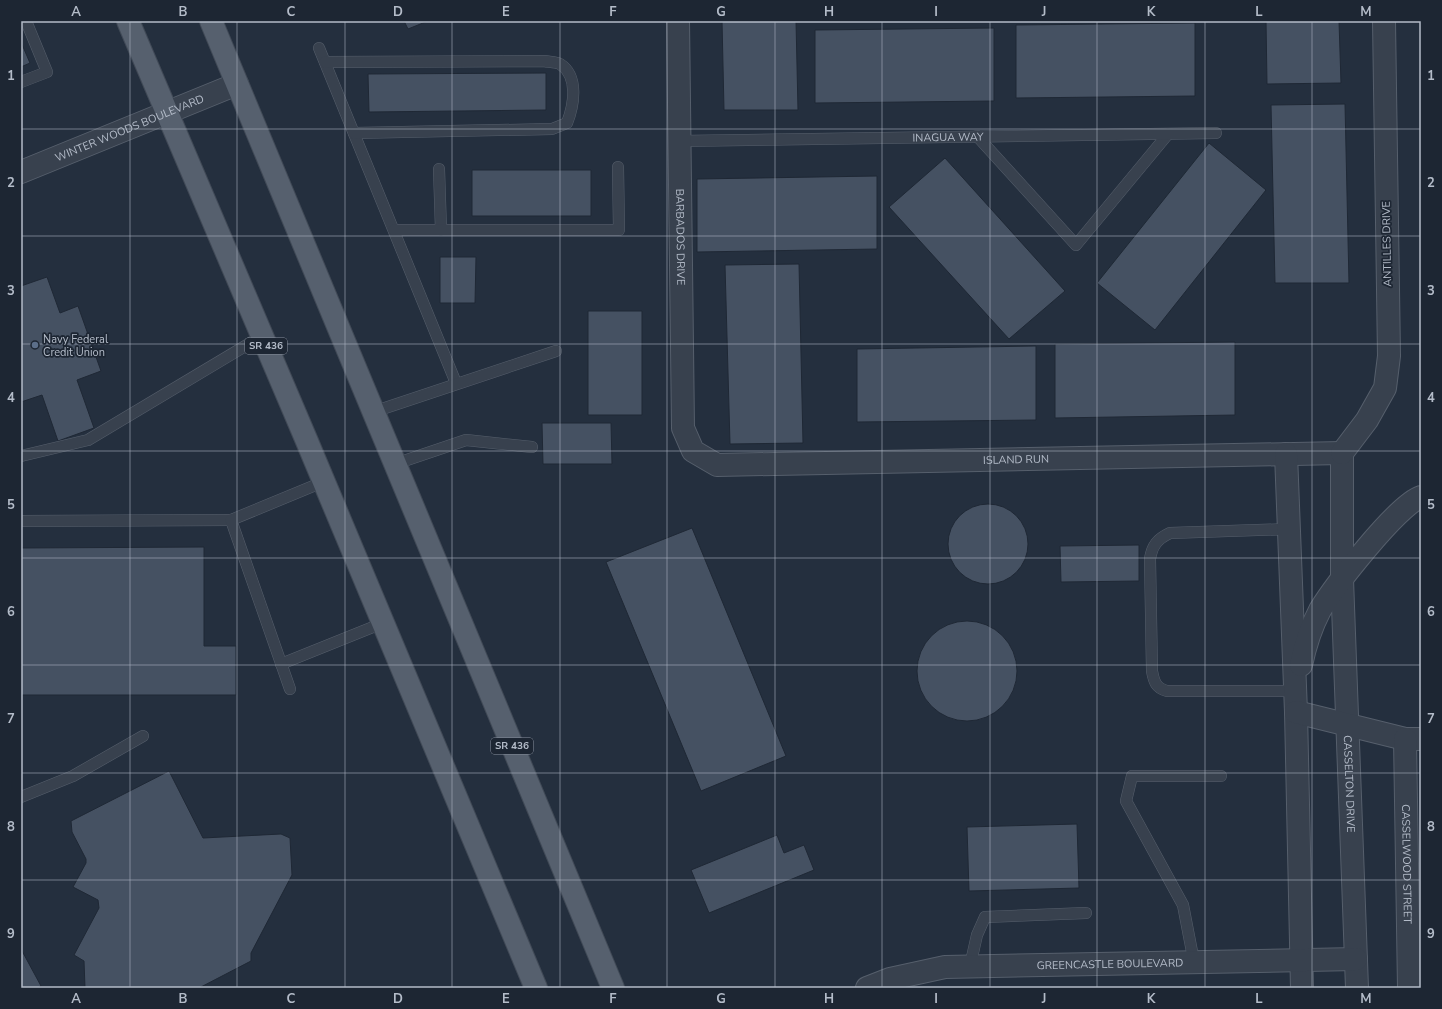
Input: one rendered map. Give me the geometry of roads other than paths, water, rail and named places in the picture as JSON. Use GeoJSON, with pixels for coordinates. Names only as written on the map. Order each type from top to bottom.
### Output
{"type":"FeatureCollection","features":[{"type":"Feature","properties":{"kind":"main road","name":"SR 436"},"geometry":{"type":"LineString","coordinates":[[128,21],[535,986]]}},
{"type":"Feature","properties":{"kind":"main road","name":"SR 436"},"geometry":{"type":"LineString","coordinates":[[211,21],[613,988]]}},
{"type":"Feature","properties":{"kind":"street","name":"BARBADOS DRIVE"},"geometry":{"type":"LineString","coordinates":[[678,21],[683,428],[693,452]]}},
{"type":"Feature","properties":{"kind":"street","name":"ANTILLES DRIVE"},"geometry":{"type":"LineString","coordinates":[[1342,453],[1367,420],[1385,388],[1389,356],[1384,21]]}},
{"type":"Feature","properties":{"kind":"street","name":"WINTER WOODS BOULEVARD"},"geometry":{"type":"LineString","coordinates":[[21,172],[237,84]]}},
{"type":"Feature","properties":{"kind":"street","name":"ISLAND RUN"},"geometry":{"type":"LineString","coordinates":[[693,452],[717,465],[1342,453]]}},
{"type":"Feature","properties":{"kind":"street","name":"CASSELTON DRIVE"},"geometry":{"type":"LineString","coordinates":[[1342,453],[1342,579],[1357,988]]}},
{"type":"Feature","properties":{"kind":"street"},"geometry":{"type":"LineString","coordinates":[[1286,454],[1296,701],[1302,988]]}},
{"type":"Feature","properties":{"kind":"street"},"geometry":{"type":"LineString","coordinates":[[1296,701],[1306,643],[1320,611],[1342,579],[1384,529],[1414,499],[1421,497]]}},
{"type":"Feature","properties":{"kind":"street"},"geometry":{"type":"LineString","coordinates":[[1296,701],[1347,725],[1413,739]]}},
{"type":"Feature","properties":{"kind":"street","name":"CASSELWOOD STREET"},"geometry":{"type":"LineString","coordinates":[[1409,988],[1413,739]]}},
{"type":"Feature","properties":{"kind":"street","name":"GREENCASTLE BOULEVARD"},"geometry":{"type":"LineString","coordinates":[[867,988],[890,979],[945,967],[1356,960]]}},
{"type":"Feature","properties":{"kind":"lane"},"geometry":{"type":"LineString","coordinates":[[21,82],[47,72],[26,21]]}},
{"type":"Feature","properties":{"kind":"lane"},"geometry":{"type":"LineString","coordinates":[[319,48],[456,383]]}},
{"type":"Feature","properties":{"kind":"lane"},"geometry":{"type":"LineString","coordinates":[[325,62],[544,61],[558,63],[568,71],[573,87],[573,107],[567,123],[552,129],[354,133]]}},
{"type":"Feature","properties":{"kind":"lane","name":"INAGUA WAY"},"geometry":{"type":"LineString","coordinates":[[680,141],[1216,133]]}},
{"type":"Feature","properties":{"kind":"lane"},"geometry":{"type":"LineString","coordinates":[[976,136],[1076,245],[1168,134]]}},
{"type":"Feature","properties":{"kind":"lane"},"geometry":{"type":"LineString","coordinates":[[394,230],[619,230],[618,167]]}},
{"type":"Feature","properties":{"kind":"lane"},"geometry":{"type":"LineString","coordinates":[[439,169],[441,230]]}},
{"type":"Feature","properties":{"kind":"lane"},"geometry":{"type":"LineString","coordinates":[[21,456],[88,440],[262,336]]}},
{"type":"Feature","properties":{"kind":"lane"},"geometry":{"type":"LineString","coordinates":[[373,412],[456,383],[556,351]]}},
{"type":"Feature","properties":{"kind":"lane"},"geometry":{"type":"LineString","coordinates":[[395,464],[466,440],[532,447]]}},
{"type":"Feature","properties":{"kind":"lane"},"geometry":{"type":"LineString","coordinates":[[21,521],[230,520],[323,482]]}},
{"type":"Feature","properties":{"kind":"lane"},"geometry":{"type":"LineString","coordinates":[[230,520],[290,689]]}},
{"type":"Feature","properties":{"kind":"lane"},"geometry":{"type":"LineString","coordinates":[[1289,529],[1170,533],[1161,538],[1152,548],[1150,560],[1152,671],[1154,682],[1159,689],[1167,691],[1296,701]]}},
{"type":"Feature","properties":{"kind":"lane"},"geometry":{"type":"LineString","coordinates":[[281,664],[383,623]]}},
{"type":"Feature","properties":{"kind":"lane"},"geometry":{"type":"LineString","coordinates":[[21,797],[73,776],[144,736]]}},
{"type":"Feature","properties":{"kind":"lane"},"geometry":{"type":"LineString","coordinates":[[1194,962],[1183,905],[1126,801],[1132,776],[1221,776]]}},
{"type":"Feature","properties":{"kind":"lane"},"geometry":{"type":"LineString","coordinates":[[970,966],[976,935],[985,917],[1086,913]]}},
{"type":"Feature","properties":{"kind":"place","name":"Navy Federal Credit Union"},"geometry":{"type":"Point","coordinates":[35,345]}}]}
